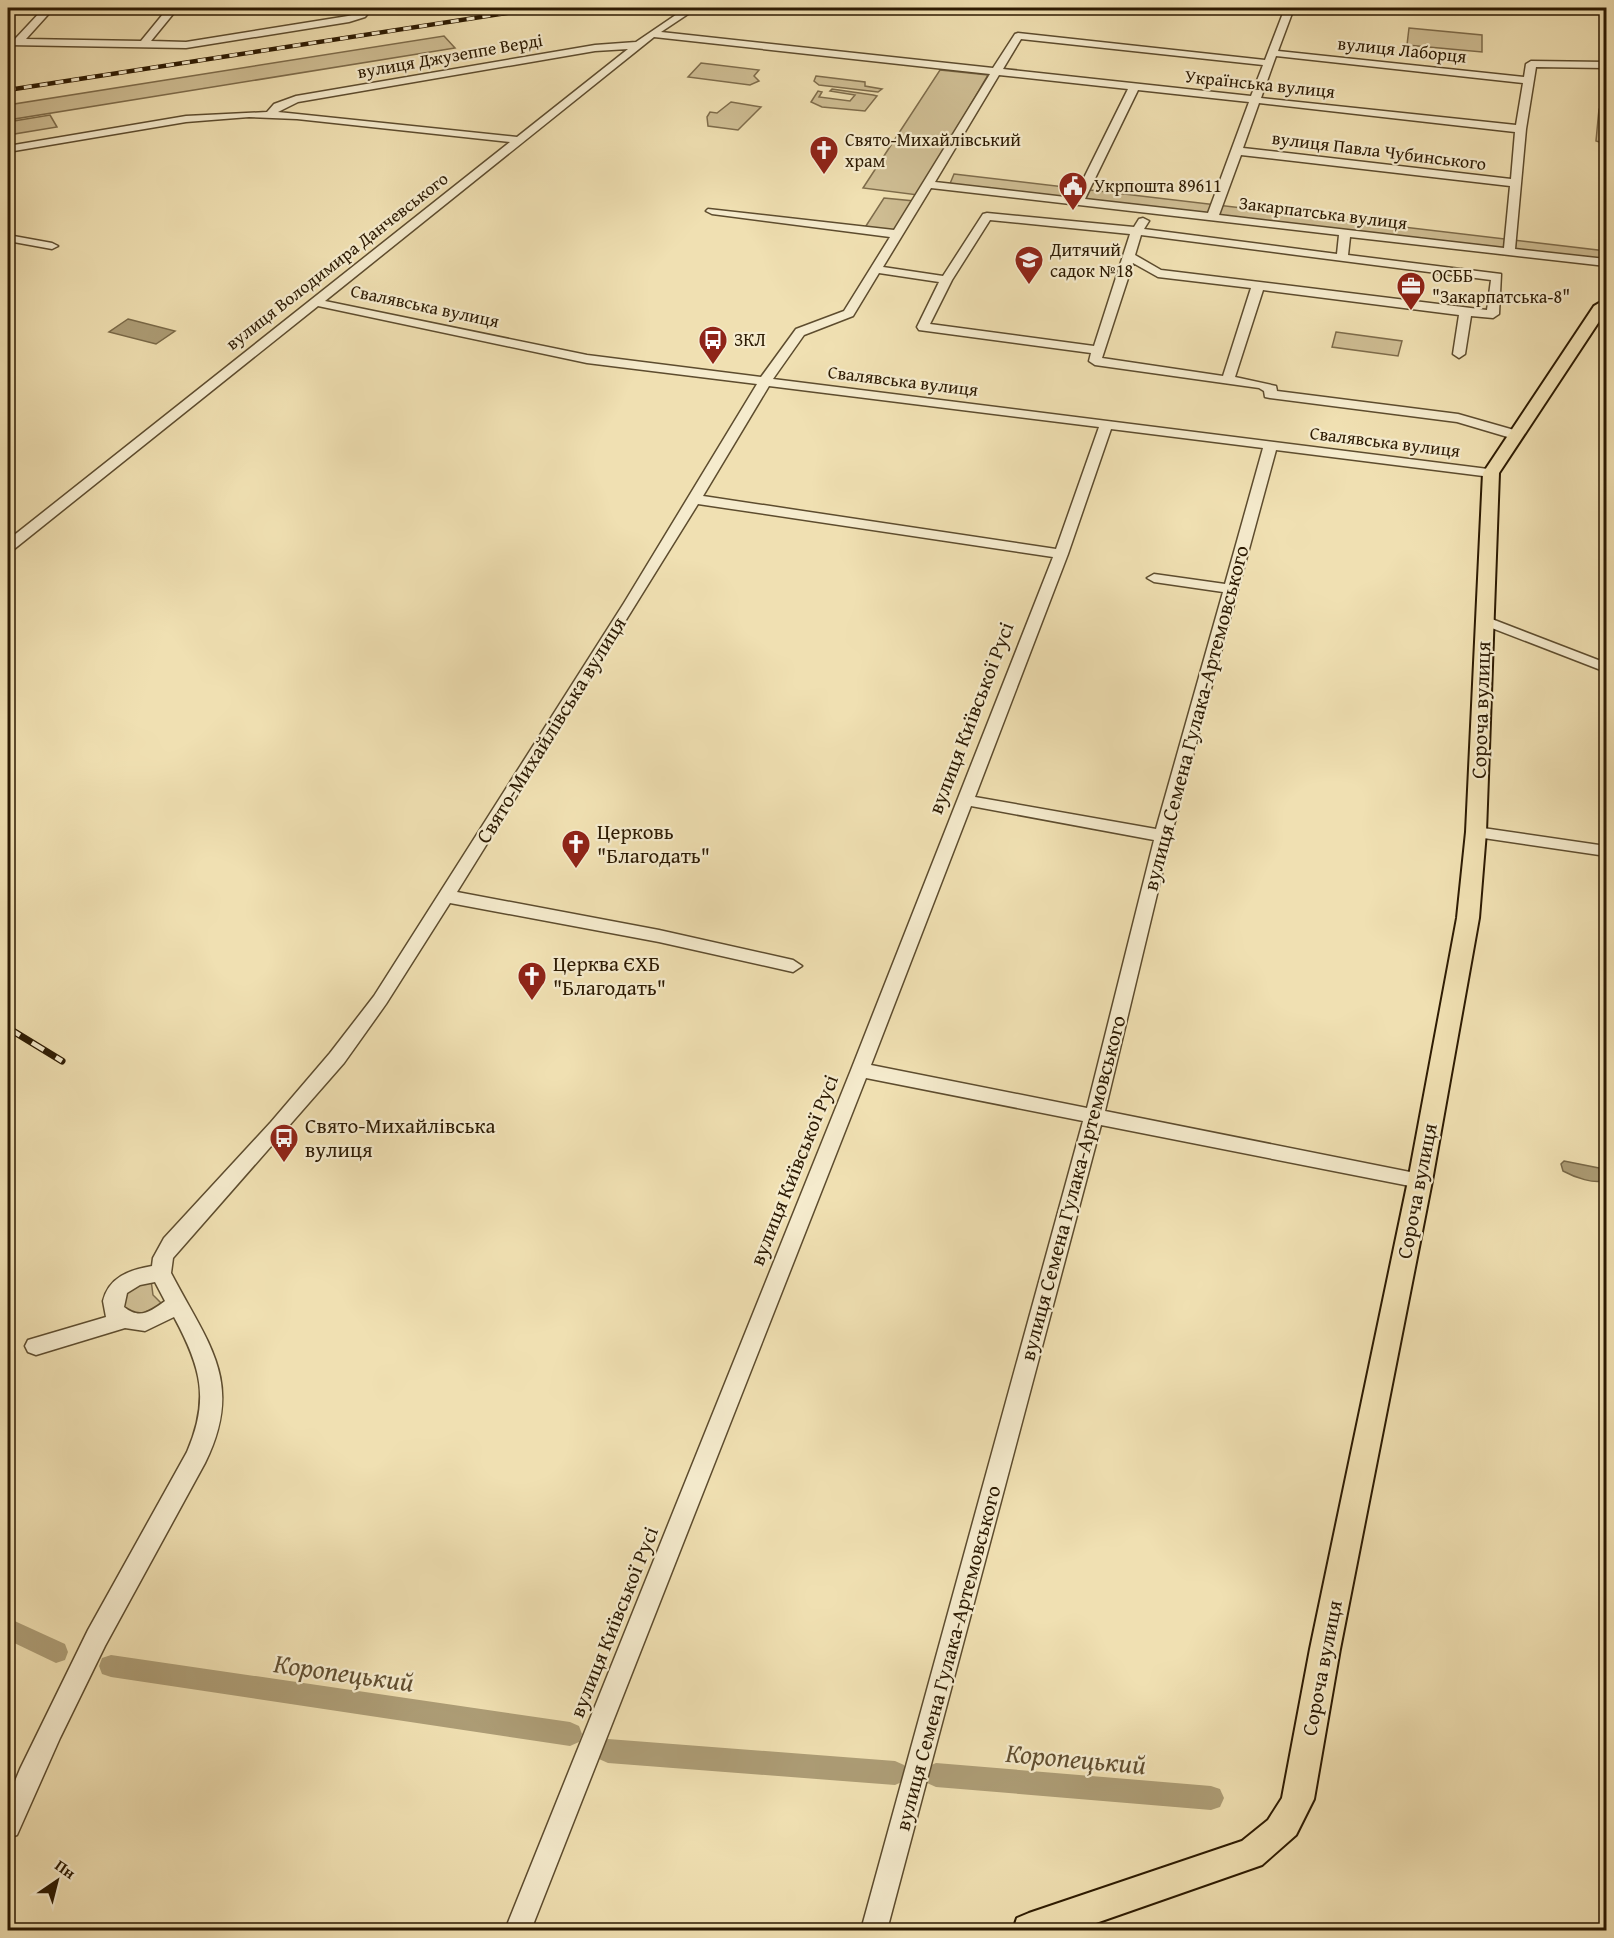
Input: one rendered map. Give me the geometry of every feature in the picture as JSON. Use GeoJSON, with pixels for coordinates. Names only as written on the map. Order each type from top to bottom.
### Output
{"type":"FeatureCollection","features":[{"type":"Feature","properties":{"kind":"main road"},"geometry":{"type":"LineString","coordinates":[[1491,473],[1599,309],[1606,304]]}},
{"type":"Feature","properties":{"kind":"main road","name":"Сороча вулиця"},"geometry":{"type":"LineString","coordinates":[[1029,1930],[1251,1854],[1272,1840],[1288,1822],[1298,1799],[1327,1638],[1420,1181],[1468,918],[1476,832],[1491,473]]}},
{"type":"Feature","properties":{"kind":"street"},"geometry":{"type":"LineString","coordinates":[[13,42],[49,8]]}},
{"type":"Feature","properties":{"kind":"street"},"geometry":{"type":"LineString","coordinates":[[143,45],[173,8]]}},
{"type":"Feature","properties":{"kind":"street"},"geometry":{"type":"LineString","coordinates":[[13,42],[143,45],[198,43],[359,16],[368,8]]}},
{"type":"Feature","properties":{"kind":"street","name":"вулиця Володимира Данчевського"},"geometry":{"type":"LineString","coordinates":[[8,547],[652,34],[692,8]]}},
{"type":"Feature","properties":{"kind":"street"},"geometry":{"type":"LineString","coordinates":[[1212,218],[1289,8]]}},
{"type":"Feature","properties":{"kind":"street"},"geometry":{"type":"LineString","coordinates":[[652,34],[996,72]]}},
{"type":"Feature","properties":{"kind":"street","name":"вулиця Лаборця"},"geometry":{"type":"LineString","coordinates":[[1018,36],[1528,80]]}},
{"type":"Feature","properties":{"kind":"street","name":"Свято-Михайлівська вулиця"},"geometry":{"type":"LineString","coordinates":[[161,1273],[163,1258],[171,1244],[278,1127],[358,1031],[446,896],[695,499],[765,381],[800,332],[849,313],[1018,36]]}},
{"type":"Feature","properties":{"kind":"street","name":"вулиця Джузеппе Верді"},"geometry":{"type":"LineString","coordinates":[[270,114],[278,106],[296,99],[595,48],[640,45]]}},
{"type":"Feature","properties":{"kind":"street"},"geometry":{"type":"LineString","coordinates":[[1509,253],[1521,129],[1531,64],[1606,65]]}},
{"type":"Feature","properties":{"kind":"street","name":"Українська вулиця"},"geometry":{"type":"LineString","coordinates":[[996,72],[1521,129]]}},
{"type":"Feature","properties":{"kind":"street"},"geometry":{"type":"LineString","coordinates":[[1078,202],[1134,87]]}},
{"type":"Feature","properties":{"kind":"street"},"geometry":{"type":"LineString","coordinates":[[8,149],[208,116],[270,114],[518,140]]}},
{"type":"Feature","properties":{"kind":"street"},"geometry":{"type":"LineString","coordinates":[[48,128],[55,141]]}},
{"type":"Feature","properties":{"kind":"street","name":"вулиця Павла Чубинського"},"geometry":{"type":"LineString","coordinates":[[1237,151],[1516,183]]}},
{"type":"Feature","properties":{"kind":"street","name":"Закарпатська вулиця"},"geometry":{"type":"LineString","coordinates":[[927,184],[1606,263]]}},
{"type":"Feature","properties":{"kind":"street"},"geometry":{"type":"LineString","coordinates":[[1149,210],[1137,231],[1095,361],[1262,385],[1271,389],[1270,394],[1458,418],[1516,435]]}},
{"type":"Feature","properties":{"kind":"street"},"geometry":{"type":"LineString","coordinates":[[712,211],[897,234]]}},
{"type":"Feature","properties":{"kind":"street"},"geometry":{"type":"LineString","coordinates":[[1099,350],[923,327],[946,280],[987,216],[1137,231],[1497,277],[1493,314],[1158,273],[1129,256]]}},
{"type":"Feature","properties":{"kind":"street"},"geometry":{"type":"LineString","coordinates":[[1342,258],[1345,234]]}},
{"type":"Feature","properties":{"kind":"street"},"geometry":{"type":"LineString","coordinates":[[8,237],[52,246]]}},
{"type":"Feature","properties":{"kind":"street"},"geometry":{"type":"LineString","coordinates":[[876,269],[946,280]]}},
{"type":"Feature","properties":{"kind":"street"},"geometry":{"type":"LineString","coordinates":[[1228,380],[1258,286]]}},
{"type":"Feature","properties":{"kind":"street","name":"Свалявська вулиця"},"geometry":{"type":"LineString","coordinates":[[315,302],[587,359],[1491,473]]}},
{"type":"Feature","properties":{"kind":"street"},"geometry":{"type":"LineString","coordinates":[[1459,354],[1466,312]]}},
{"type":"Feature","properties":{"kind":"street","name":"вулиця Київської Русі"},"geometry":{"type":"LineString","coordinates":[[518,1930],[860,1070],[1060,554],[1106,425]]}},
{"type":"Feature","properties":{"kind":"street","name":"вулиця Семена Гулака-Артемовського"},"geometry":{"type":"LineString","coordinates":[[874,1930],[1094,1116],[1163,836],[1270,446]]}},
{"type":"Feature","properties":{"kind":"street"},"geometry":{"type":"LineString","coordinates":[[695,499],[1060,554]]}},
{"type":"Feature","properties":{"kind":"street"},"geometry":{"type":"LineString","coordinates":[[1154,578],[1231,589]]}},
{"type":"Feature","properties":{"kind":"street"},"geometry":{"type":"LineString","coordinates":[[1484,621],[1606,668]]}},
{"type":"Feature","properties":{"kind":"street"},"geometry":{"type":"LineString","coordinates":[[964,800],[1163,836]]}},
{"type":"Feature","properties":{"kind":"street"},"geometry":{"type":"LineString","coordinates":[[1476,832],[1606,851]]}},
{"type":"Feature","properties":{"kind":"street"},"geometry":{"type":"LineString","coordinates":[[446,896],[659,936],[793,966]]}},
{"type":"Feature","properties":{"kind":"street"},"geometry":{"type":"LineString","coordinates":[[860,1070],[1420,1181]]}},
{"type":"Feature","properties":{"kind":"street"},"geometry":{"type":"LineString","coordinates":[[8,1826],[47,1733],[92,1641],[207,1437],[214,1413],[206,1358],[161,1273],[139,1275],[123,1284],[113,1297],[119,1316]]}},
{"type":"Feature","properties":{"kind":"street"},"geometry":{"type":"LineString","coordinates":[[36,1346],[75,1337],[119,1316],[149,1322],[176,1305]]}},
{"type":"Feature","properties":{"kind":"shaded area"},"geometry":{"type":"Polygon","coordinates":[[[1409,28],[1482,35],[1482,52],[1407,45],[1409,28]]]}},
{"type":"Feature","properties":{"kind":"shaded area"},"geometry":{"type":"Polygon","coordinates":[[[444,36],[455,48],[8,120],[8,105],[444,36]]]}},
{"type":"Feature","properties":{"kind":"shaded area"},"geometry":{"type":"Polygon","coordinates":[[[701,63],[759,70],[754,76],[759,81],[750,85],[688,77],[701,63]]]}},
{"type":"Feature","properties":{"kind":"shaded area"},"geometry":{"type":"Polygon","coordinates":[[[940,70],[988,75],[918,195],[863,188],[940,70]]]}},
{"type":"Feature","properties":{"kind":"shaded area"},"geometry":{"type":"Polygon","coordinates":[[[816,76],[865,82],[865,86],[882,89],[878,92],[819,85],[814,81],[816,76]]]}},
{"type":"Feature","properties":{"kind":"shaded area"},"geometry":{"type":"Polygon","coordinates":[[[832,89],[877,96],[865,111],[822,107],[811,102],[818,91],[822,92],[819,97],[850,101],[855,95],[830,91],[832,89]]]}},
{"type":"Feature","properties":{"kind":"shaded area"},"geometry":{"type":"Polygon","coordinates":[[[731,102],[761,107],[738,130],[708,126],[707,117],[710,112],[717,113],[731,102]]]}},
{"type":"Feature","properties":{"kind":"shaded area"},"geometry":{"type":"Polygon","coordinates":[[[1606,103],[1606,144],[1596,141],[1599,109],[1606,103]]]}},
{"type":"Feature","properties":{"kind":"shaded area"},"geometry":{"type":"Polygon","coordinates":[[[50,115],[57,127],[8,135],[8,122],[50,115]]]}},
{"type":"Feature","properties":{"kind":"shaded area"},"geometry":{"type":"Polygon","coordinates":[[[954,174],[1606,251],[1606,259],[1545,255],[949,186],[954,174]]]}},
{"type":"Feature","properties":{"kind":"shaded area"},"geometry":{"type":"Polygon","coordinates":[[[884,198],[914,201],[895,233],[864,229],[884,198]]]}},
{"type":"Feature","properties":{"kind":"shaded area"},"geometry":{"type":"Polygon","coordinates":[[[128,319],[175,331],[156,344],[109,332],[128,319]]]}},
{"type":"Feature","properties":{"kind":"shaded area"},"geometry":{"type":"Polygon","coordinates":[[[1336,332],[1402,341],[1398,356],[1332,347],[1336,332]]]}},
{"type":"Feature","properties":{"kind":"shaded area"},"geometry":{"type":"Polygon","coordinates":[[[1564,1161],[1599,1168],[1606,1173],[1606,1180],[1590,1181],[1563,1171],[1561,1164],[1564,1161]]]}},
{"type":"Feature","properties":{"kind":"shaded area"},"geometry":{"type":"Polygon","coordinates":[[[151,1280],[153,1295],[163,1305],[138,1315],[122,1307],[124,1291],[151,1280]]]}},
{"type":"Feature","properties":{"kind":"waterway","name":"Коропецький"},"geometry":{"type":"LineString","coordinates":[[8,1629],[56,1652]]}},
{"type":"Feature","properties":{"kind":"waterway","name":"Коропецький"},"geometry":{"type":"LineString","coordinates":[[111,1666],[570,1734]]}},
{"type":"Feature","properties":{"kind":"waterway","name":"Коропецький"},"geometry":{"type":"LineString","coordinates":[[608,1751],[895,1773]]}},
{"type":"Feature","properties":{"kind":"waterway","name":"Коропецький"},"geometry":{"type":"LineString","coordinates":[[936,1775],[1211,1798]]}},
{"type":"Feature","properties":{"kind":"railway"},"geometry":{"type":"LineString","coordinates":[[8,90],[539,8]]}},
{"type":"Feature","properties":{"kind":"railway"},"geometry":{"type":"LineString","coordinates":[[8,1028],[62,1061]]}},
{"type":"Feature","properties":{"kind":"place","name":"Свято-Михайлівський храм"},"geometry":{"type":"Point","coordinates":[824,176]}},
{"type":"Feature","properties":{"kind":"place","name":"Укрпошта 89611"},"geometry":{"type":"Point","coordinates":[1073,212]}},
{"type":"Feature","properties":{"kind":"place","name":"Дитячий садок №18"},"geometry":{"type":"Point","coordinates":[1029,286]}},
{"type":"Feature","properties":{"kind":"place","name":"ОСББ \"Закарпатська-8\""},"geometry":{"type":"Point","coordinates":[1411,312]}},
{"type":"Feature","properties":{"kind":"place","name":"ЗКЛ"},"geometry":{"type":"Point","coordinates":[713,366]}},
{"type":"Feature","properties":{"kind":"place","name":"Церковь \"Благодать\""},"geometry":{"type":"Point","coordinates":[576,870]}},
{"type":"Feature","properties":{"kind":"place","name":"Церква ЄХБ \"Благодать\""},"geometry":{"type":"Point","coordinates":[532,1002]}},
{"type":"Feature","properties":{"kind":"place","name":"Свято-Михайлівська вулиця"},"geometry":{"type":"Point","coordinates":[284,1164]}}]}
